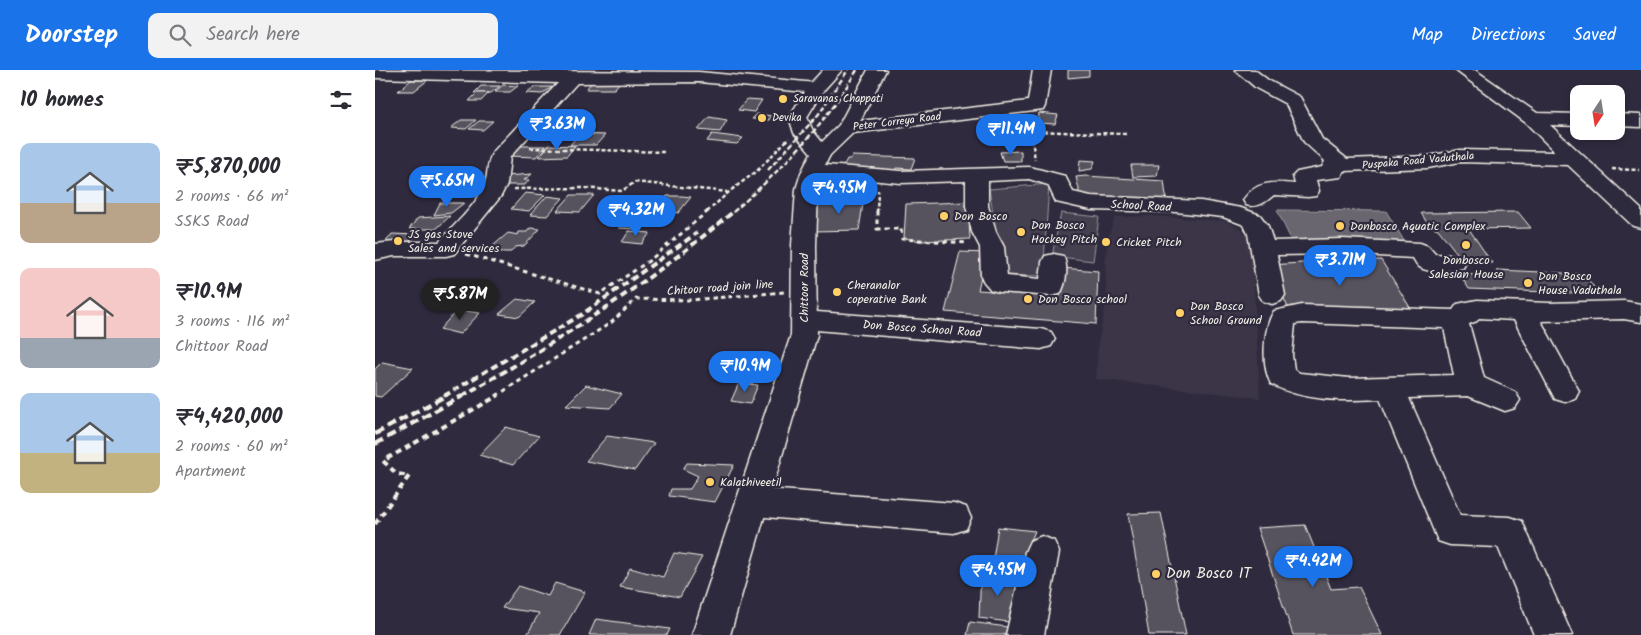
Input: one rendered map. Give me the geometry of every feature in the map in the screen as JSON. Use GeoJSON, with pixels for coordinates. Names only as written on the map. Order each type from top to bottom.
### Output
{"type":"FeatureCollection","features":[{"type":"Feature","properties":{"kind":"street"},"geometry":{"type":"LineString","coordinates":[[817,162],[798,117],[816,88],[833,70]]}},
{"type":"Feature","properties":{"kind":"street"},"geometry":{"type":"LineString","coordinates":[[847,128],[877,70]]}},
{"type":"Feature","properties":{"kind":"street"},"geometry":{"type":"LineString","coordinates":[[1036,106],[1042,70]]}},
{"type":"Feature","properties":{"kind":"street"},"geometry":{"type":"LineString","coordinates":[[1244,70],[1262,84],[1294,101],[1315,142],[1339,162],[1332,166],[1334,173],[1304,176],[1308,191],[1269,188],[1254,200]]}},
{"type":"Feature","properties":{"kind":"street"},"geometry":{"type":"LineString","coordinates":[[1464,70],[1533,119],[1573,159],[1641,221]]}},
{"type":"Feature","properties":{"kind":"street"},"geometry":{"type":"LineString","coordinates":[[375,84],[379,72],[573,78],[635,74],[816,88]]}},
{"type":"Feature","properties":{"kind":"street"},"geometry":{"type":"LineString","coordinates":[[377,254],[394,249],[446,249],[493,190],[501,156],[573,78]]}},
{"type":"Feature","properties":{"kind":"street","name":"Peter Correya Road"},"geometry":{"type":"LineString","coordinates":[[817,162],[847,128],[1036,106]]}},
{"type":"Feature","properties":{"kind":"street"},"geometry":{"type":"LineString","coordinates":[[1533,119],[1570,120]]}},
{"type":"Feature","properties":{"kind":"street"},"geometry":{"type":"LineString","coordinates":[[1625,120],[1641,121]]}},
{"type":"Feature","properties":{"kind":"street","name":"Puspaka Road Vaduthala"},"geometry":{"type":"LineString","coordinates":[[1339,162],[1342,165],[1361,166],[1427,162],[1460,156],[1573,159]]}},
{"type":"Feature","properties":{"kind":"street","name":"School Road"},"geometry":{"type":"LineString","coordinates":[[817,162],[879,177],[957,177],[977,173],[1030,173],[1057,181],[1064,197],[1091,204],[1187,208],[1240,214],[1252,220],[1258,230],[1264,249]]}},
{"type":"Feature","properties":{"kind":"street","name":"Chittoor Road"},"geometry":{"type":"LineString","coordinates":[[711,635],[804,335],[807,190],[817,162]]}},
{"type":"Feature","properties":{"kind":"street"},"geometry":{"type":"LineString","coordinates":[[977,173],[977,206],[984,232],[992,247],[993,276],[1000,284],[1051,288],[1054,262]]}},
{"type":"Feature","properties":{"kind":"street"},"geometry":{"type":"LineString","coordinates":[[1272,295],[1264,249],[1296,246],[1420,251],[1428,262],[1454,262]]}},
{"type":"Feature","properties":{"kind":"street"},"geometry":{"type":"LineString","coordinates":[[1505,400],[1471,385],[1339,388],[1290,382],[1281,376],[1279,370],[1278,355],[1283,316],[1302,314],[1455,319],[1468,315],[1466,310],[1583,312],[1624,310],[1641,313]]}},
{"type":"Feature","properties":{"kind":"street"},"geometry":{"type":"LineString","coordinates":[[1522,310],[1565,391]]}},
{"type":"Feature","properties":{"kind":"street"},"geometry":{"type":"LineString","coordinates":[[1455,319],[1471,385]]}},
{"type":"Feature","properties":{"kind":"street","name":"Don Bosco School Road"},"geometry":{"type":"LineString","coordinates":[[804,320],[1041,339]]}},
{"type":"Feature","properties":{"kind":"street"},"geometry":{"type":"LineString","coordinates":[[1390,388],[1450,530],[1509,532],[1535,597],[1553,635]]}},
{"type":"Feature","properties":{"kind":"street"},"geometry":{"type":"LineString","coordinates":[[752,502],[954,518]]}},
{"type":"Feature","properties":{"kind":"street"},"geometry":{"type":"LineString","coordinates":[[1025,635],[1042,552]]}},
{"type":"Feature","properties":{"kind":"path"},"geometry":{"type":"LineString","coordinates":[[1036,106],[1031,131],[1036,157],[1034,163],[1037,167]]}},
{"type":"Feature","properties":{"kind":"path"},"geometry":{"type":"LineString","coordinates":[[446,249],[600,294],[630,276],[657,256],[711,211],[727,192],[745,182],[768,161],[783,143],[802,128]]}},
{"type":"Feature","properties":{"kind":"path"},"geometry":{"type":"LineString","coordinates":[[1031,131],[1127,134]]}},
{"type":"Feature","properties":{"kind":"path"},"geometry":{"type":"LineString","coordinates":[[509,147],[664,152]]}},
{"type":"Feature","properties":{"kind":"path"},"geometry":{"type":"LineString","coordinates":[[879,177],[877,229],[901,229],[902,239],[962,242],[992,247]]}},
{"type":"Feature","properties":{"kind":"path"},"geometry":{"type":"LineString","coordinates":[[493,190],[584,188],[622,191],[635,182],[727,192]]}},
{"type":"Feature","properties":{"kind":"path","name":"Chitoor road join line"},"geometry":{"type":"LineString","coordinates":[[375,524],[409,476],[397,474],[383,460],[489,402],[541,369],[625,313],[636,299],[695,299],[804,291]]}},
{"type":"Feature","properties":{"kind":"shaded area","name":"Don Bosco Hockey Pitch"},"geometry":{"type":"Polygon","coordinates":[[[1049,184],[1043,276],[1004,275],[989,189],[1049,184]]]}},
{"type":"Feature","properties":{"kind":"shaded area","name":"Donbosco Aquatic Complex"},"geometry":{"type":"Polygon","coordinates":[[[1277,210],[1386,211],[1406,244],[1292,242],[1277,210]]]}},
{"type":"Feature","properties":{"kind":"shaded area"},"geometry":{"type":"Polygon","coordinates":[[[1061,213],[1099,217],[1093,261],[1052,256],[1061,213]]]}},
{"type":"Feature","properties":{"kind":"shaded area","name":"Don Bosco School Ground"},"geometry":{"type":"Polygon","coordinates":[[[1152,216],[1225,221],[1242,229],[1251,245],[1260,398],[1096,379],[1098,343],[1107,299],[1105,265],[1109,234],[1115,217],[1152,216]]]}},
{"type":"Feature","properties":{"kind":"building"},"geometry":{"type":"Polygon","coordinates":[[[1068,70],[1089,70],[1089,76],[1068,78],[1068,70]]]}},
{"type":"Feature","properties":{"kind":"building"},"geometry":{"type":"Polygon","coordinates":[[[411,80],[428,80],[414,91],[398,91],[411,80]]]}},
{"type":"Feature","properties":{"kind":"building"},"geometry":{"type":"Polygon","coordinates":[[[594,80],[622,80],[614,89],[586,89],[594,80]]]}},
{"type":"Feature","properties":{"kind":"building"},"geometry":{"type":"Polygon","coordinates":[[[503,85],[518,86],[510,92],[495,92],[503,85]]]}},
{"type":"Feature","properties":{"kind":"building"},"geometry":{"type":"Polygon","coordinates":[[[481,86],[500,86],[491,93],[474,93],[481,86]]]}},
{"type":"Feature","properties":{"kind":"building"},"geometry":{"type":"Polygon","coordinates":[[[534,87],[552,87],[542,94],[526,93],[534,87]]]}},
{"type":"Feature","properties":{"kind":"building"},"geometry":{"type":"Polygon","coordinates":[[[477,93],[489,93],[481,101],[469,101],[477,93]]]}},
{"type":"Feature","properties":{"kind":"building"},"geometry":{"type":"Polygon","coordinates":[[[747,99],[762,100],[754,112],[738,110],[747,99]]]}},
{"type":"Feature","properties":{"kind":"building"},"geometry":{"type":"Polygon","coordinates":[[[1039,113],[1058,115],[1055,124],[1038,123],[1039,113]]]}},
{"type":"Feature","properties":{"kind":"building","name":"Devika"},"geometry":{"type":"Polygon","coordinates":[[[757,114],[772,116],[769,120],[752,119],[757,114]]]}},
{"type":"Feature","properties":{"kind":"building"},"geometry":{"type":"Polygon","coordinates":[[[709,117],[727,120],[720,132],[698,130],[709,117]]]}},
{"type":"Feature","properties":{"kind":"building"},"geometry":{"type":"Polygon","coordinates":[[[461,120],[476,120],[466,129],[451,128],[461,120]]]}},
{"type":"Feature","properties":{"kind":"building"},"geometry":{"type":"Polygon","coordinates":[[[479,121],[493,121],[483,130],[469,129],[479,121]]]}},
{"type":"Feature","properties":{"kind":"building"},"geometry":{"type":"Polygon","coordinates":[[[579,134],[605,135],[596,145],[570,145],[579,134]]]}},
{"type":"Feature","properties":{"kind":"building"},"geometry":{"type":"Polygon","coordinates":[[[712,134],[743,138],[737,144],[707,141],[712,134]]]}},
{"type":"Feature","properties":{"kind":"building"},"geometry":{"type":"Polygon","coordinates":[[[549,145],[575,146],[567,156],[539,157],[549,145]]]}},
{"type":"Feature","properties":{"kind":"building"},"geometry":{"type":"Polygon","coordinates":[[[519,146],[546,146],[536,157],[509,156],[519,146]]]}},
{"type":"Feature","properties":{"kind":"building"},"geometry":{"type":"Polygon","coordinates":[[[1021,151],[1021,161],[1003,161],[1000,152],[1021,151]]]}},
{"type":"Feature","properties":{"kind":"building"},"geometry":{"type":"Polygon","coordinates":[[[852,156],[915,158],[911,169],[896,168],[894,174],[872,173],[874,168],[843,167],[847,159],[851,159],[852,156]]]}},
{"type":"Feature","properties":{"kind":"building"},"geometry":{"type":"Polygon","coordinates":[[[1080,160],[1095,161],[1092,169],[1079,171],[1080,160]]]}},
{"type":"Feature","properties":{"kind":"building"},"geometry":{"type":"Polygon","coordinates":[[[1131,165],[1159,165],[1157,176],[1133,177],[1131,165]]]}},
{"type":"Feature","properties":{"kind":"building"},"geometry":{"type":"Polygon","coordinates":[[[532,174],[524,180],[529,180],[525,185],[491,185],[494,177],[532,174]]]}},
{"type":"Feature","properties":{"kind":"building"},"geometry":{"type":"Polygon","coordinates":[[[1076,177],[1164,181],[1166,196],[1164,203],[1078,200],[1079,189],[1076,177]]]}},
{"type":"Feature","properties":{"kind":"building"},"geometry":{"type":"Polygon","coordinates":[[[525,193],[545,195],[529,211],[511,209],[525,193]]]}},
{"type":"Feature","properties":{"kind":"building"},"geometry":{"type":"Polygon","coordinates":[[[571,195],[594,195],[580,212],[557,211],[571,195]]]}},
{"type":"Feature","properties":{"kind":"building"},"geometry":{"type":"Polygon","coordinates":[[[547,196],[563,198],[547,216],[530,215],[547,196]]]}},
{"type":"Feature","properties":{"kind":"building"},"geometry":{"type":"Polygon","coordinates":[[[667,196],[691,197],[678,213],[656,209],[667,196]]]}},
{"type":"Feature","properties":{"kind":"building"},"geometry":{"type":"Polygon","coordinates":[[[864,197],[859,230],[813,231],[818,200],[864,197]]]}},
{"type":"Feature","properties":{"kind":"building"},"geometry":{"type":"Polygon","coordinates":[[[968,202],[970,239],[921,241],[904,238],[906,204],[968,202]]]}},
{"type":"Feature","properties":{"kind":"building"},"geometry":{"type":"Polygon","coordinates":[[[440,203],[464,203],[451,213],[434,215],[440,203]]]}},
{"type":"Feature","properties":{"kind":"building","name":"Donbosco Salesian House"},"geometry":{"type":"Polygon","coordinates":[[[1518,212],[1531,228],[1469,229],[1492,263],[1464,262],[1438,229],[1429,226],[1421,213],[1518,212]]]}},
{"type":"Feature","properties":{"kind":"building"},"geometry":{"type":"Polygon","coordinates":[[[450,216],[436,229],[409,229],[418,218],[450,216]]]}},
{"type":"Feature","properties":{"kind":"building"},"geometry":{"type":"Polygon","coordinates":[[[625,219],[648,221],[640,229],[619,228],[625,219]]]}},
{"type":"Feature","properties":{"kind":"building"},"geometry":{"type":"Polygon","coordinates":[[[530,228],[540,229],[524,246],[515,247],[511,252],[486,252],[508,233],[518,235],[519,232],[527,232],[530,228]]]}},
{"type":"Feature","properties":{"kind":"building"},"geometry":{"type":"Polygon","coordinates":[[[629,231],[650,233],[642,244],[622,242],[629,231]]]}},
{"type":"Feature","properties":{"kind":"building","name":"JS gas Stove Sales and services"},"geometry":{"type":"Polygon","coordinates":[[[392,234],[417,235],[403,247],[381,248],[392,234]]]}},
{"type":"Feature","properties":{"kind":"building"},"geometry":{"type":"Polygon","coordinates":[[[960,252],[986,253],[978,290],[1060,296],[1062,268],[1098,271],[1096,324],[945,312],[960,252]]]}},
{"type":"Feature","properties":{"kind":"building"},"geometry":{"type":"Polygon","coordinates":[[[1315,254],[1331,254],[1335,261],[1381,260],[1414,314],[1289,310],[1269,265],[1317,262],[1315,254]]]}},
{"type":"Feature","properties":{"kind":"building","name":"Don Bosco House Vaduthala"},"geometry":{"type":"Polygon","coordinates":[[[1497,270],[1584,274],[1599,294],[1469,289],[1459,273],[1496,278],[1497,270]]]}},
{"type":"Feature","properties":{"kind":"building"},"geometry":{"type":"Polygon","coordinates":[[[517,299],[535,302],[519,317],[499,314],[517,299]]]}},
{"type":"Feature","properties":{"kind":"building"},"geometry":{"type":"Polygon","coordinates":[[[457,310],[480,313],[460,334],[440,329],[457,310]]]}},
{"type":"Feature","properties":{"kind":"building"},"geometry":{"type":"Polygon","coordinates":[[[382,362],[413,368],[381,397],[375,396],[375,369],[382,362]]]}},
{"type":"Feature","properties":{"kind":"building"},"geometry":{"type":"Polygon","coordinates":[[[739,383],[758,385],[750,404],[731,401],[739,383]]]}},
{"type":"Feature","properties":{"kind":"building"},"geometry":{"type":"Polygon","coordinates":[[[586,385],[622,394],[610,408],[566,405],[586,385]]]}},
{"type":"Feature","properties":{"kind":"building"},"geometry":{"type":"Polygon","coordinates":[[[506,427],[539,436],[513,465],[479,455],[506,427]]]}},
{"type":"Feature","properties":{"kind":"building"},"geometry":{"type":"Polygon","coordinates":[[[607,436],[654,443],[635,470],[586,461],[607,436]]]}},
{"type":"Feature","properties":{"kind":"building","name":"Kalathiveetil"},"geometry":{"type":"Polygon","coordinates":[[[687,463],[734,465],[715,502],[669,496],[671,489],[690,489],[698,476],[683,469],[687,463]]]}},
{"type":"Feature","properties":{"kind":"building","name":"Don Bosco IT"},"geometry":{"type":"Polygon","coordinates":[[[1161,513],[1186,635],[1149,635],[1128,514],[1161,513]]]}},
{"type":"Feature","properties":{"kind":"building"},"geometry":{"type":"Polygon","coordinates":[[[1305,525],[1331,589],[1359,587],[1382,635],[1293,635],[1257,528],[1305,525]]]}},
{"type":"Feature","properties":{"kind":"building"},"geometry":{"type":"Polygon","coordinates":[[[998,527],[1035,531],[1016,575],[991,571],[998,527]]]}},
{"type":"Feature","properties":{"kind":"building"},"geometry":{"type":"Polygon","coordinates":[[[674,553],[702,557],[680,597],[620,587],[630,568],[663,577],[674,553]]]}},
{"type":"Feature","properties":{"kind":"building"},"geometry":{"type":"Polygon","coordinates":[[[981,570],[1016,575],[1016,623],[979,618],[981,570]]]}},
{"type":"Feature","properties":{"kind":"building"},"geometry":{"type":"Polygon","coordinates":[[[555,583],[585,592],[560,635],[527,635],[539,613],[502,608],[518,586],[548,596],[555,583]]]}},
{"type":"Feature","properties":{"kind":"building"},"geometry":{"type":"Polygon","coordinates":[[[596,619],[670,629],[667,635],[589,635],[596,619]]]}},
{"type":"Feature","properties":{"kind":"building"},"geometry":{"type":"Polygon","coordinates":[[[970,622],[1007,627],[1005,635],[967,635],[970,622]]]}},
{"type":"Feature","properties":{"kind":"railway"},"geometry":{"type":"LineString","coordinates":[[768,170],[818,115],[848,70]]}},
{"type":"Feature","properties":{"kind":"railway"},"geometry":{"type":"LineString","coordinates":[[733,212],[801,146],[830,110],[857,70]]}},
{"type":"Feature","properties":{"kind":"railway"},"geometry":{"type":"LineString","coordinates":[[462,396],[603,310],[670,262],[734,211]]}},
{"type":"Feature","properties":{"kind":"railway"},"geometry":{"type":"LineString","coordinates":[[444,396],[581,315],[697,233]]}},
{"type":"Feature","properties":{"kind":"railway"},"geometry":{"type":"LineString","coordinates":[[375,434],[447,395]]}},
{"type":"Feature","properties":{"kind":"railway"},"geometry":{"type":"LineString","coordinates":[[375,444],[464,395]]}},
{"type":"Feature","properties":{"kind":"place","name":"Saravanas Chappati"},"geometry":{"type":"Point","coordinates":[783,99]}},
{"type":"Feature","properties":{"kind":"place","name":"Devika"},"geometry":{"type":"Point","coordinates":[762,118]}},
{"type":"Feature","properties":{"kind":"place","name":"Don Bosco"},"geometry":{"type":"Point","coordinates":[944,216]}},
{"type":"Feature","properties":{"kind":"place","name":"Donbosco Aquatic Complex"},"geometry":{"type":"Point","coordinates":[1340,226]}},
{"type":"Feature","properties":{"kind":"place","name":"Don Bosco Hockey Pitch"},"geometry":{"type":"Point","coordinates":[1021,232]}},
{"type":"Feature","properties":{"kind":"place","name":"JS gas Stove Sales and services"},"geometry":{"type":"Point","coordinates":[398,241]}},
{"type":"Feature","properties":{"kind":"place","name":"Cricket Pitch"},"geometry":{"type":"Point","coordinates":[1106,242]}},
{"type":"Feature","properties":{"kind":"place","name":"Donbosco Salesian House"},"geometry":{"type":"Point","coordinates":[1466,245]}},
{"type":"Feature","properties":{"kind":"place","name":"Don Bosco House Vaduthala"},"geometry":{"type":"Point","coordinates":[1528,283]}},
{"type":"Feature","properties":{"kind":"place","name":"Cheranalor coperative Bank"},"geometry":{"type":"Point","coordinates":[837,292]}},
{"type":"Feature","properties":{"kind":"place","name":"Don Bosco school"},"geometry":{"type":"Point","coordinates":[1028,299]}},
{"type":"Feature","properties":{"kind":"place","name":"Don Bosco School Ground"},"geometry":{"type":"Point","coordinates":[1180,313]}},
{"type":"Feature","properties":{"kind":"place","name":"Kalathiveetil"},"geometry":{"type":"Point","coordinates":[710,482]}},
{"type":"Feature","properties":{"kind":"place","name":"Don Bosco IT"},"geometry":{"type":"Point","coordinates":[1156,574]}}]}
